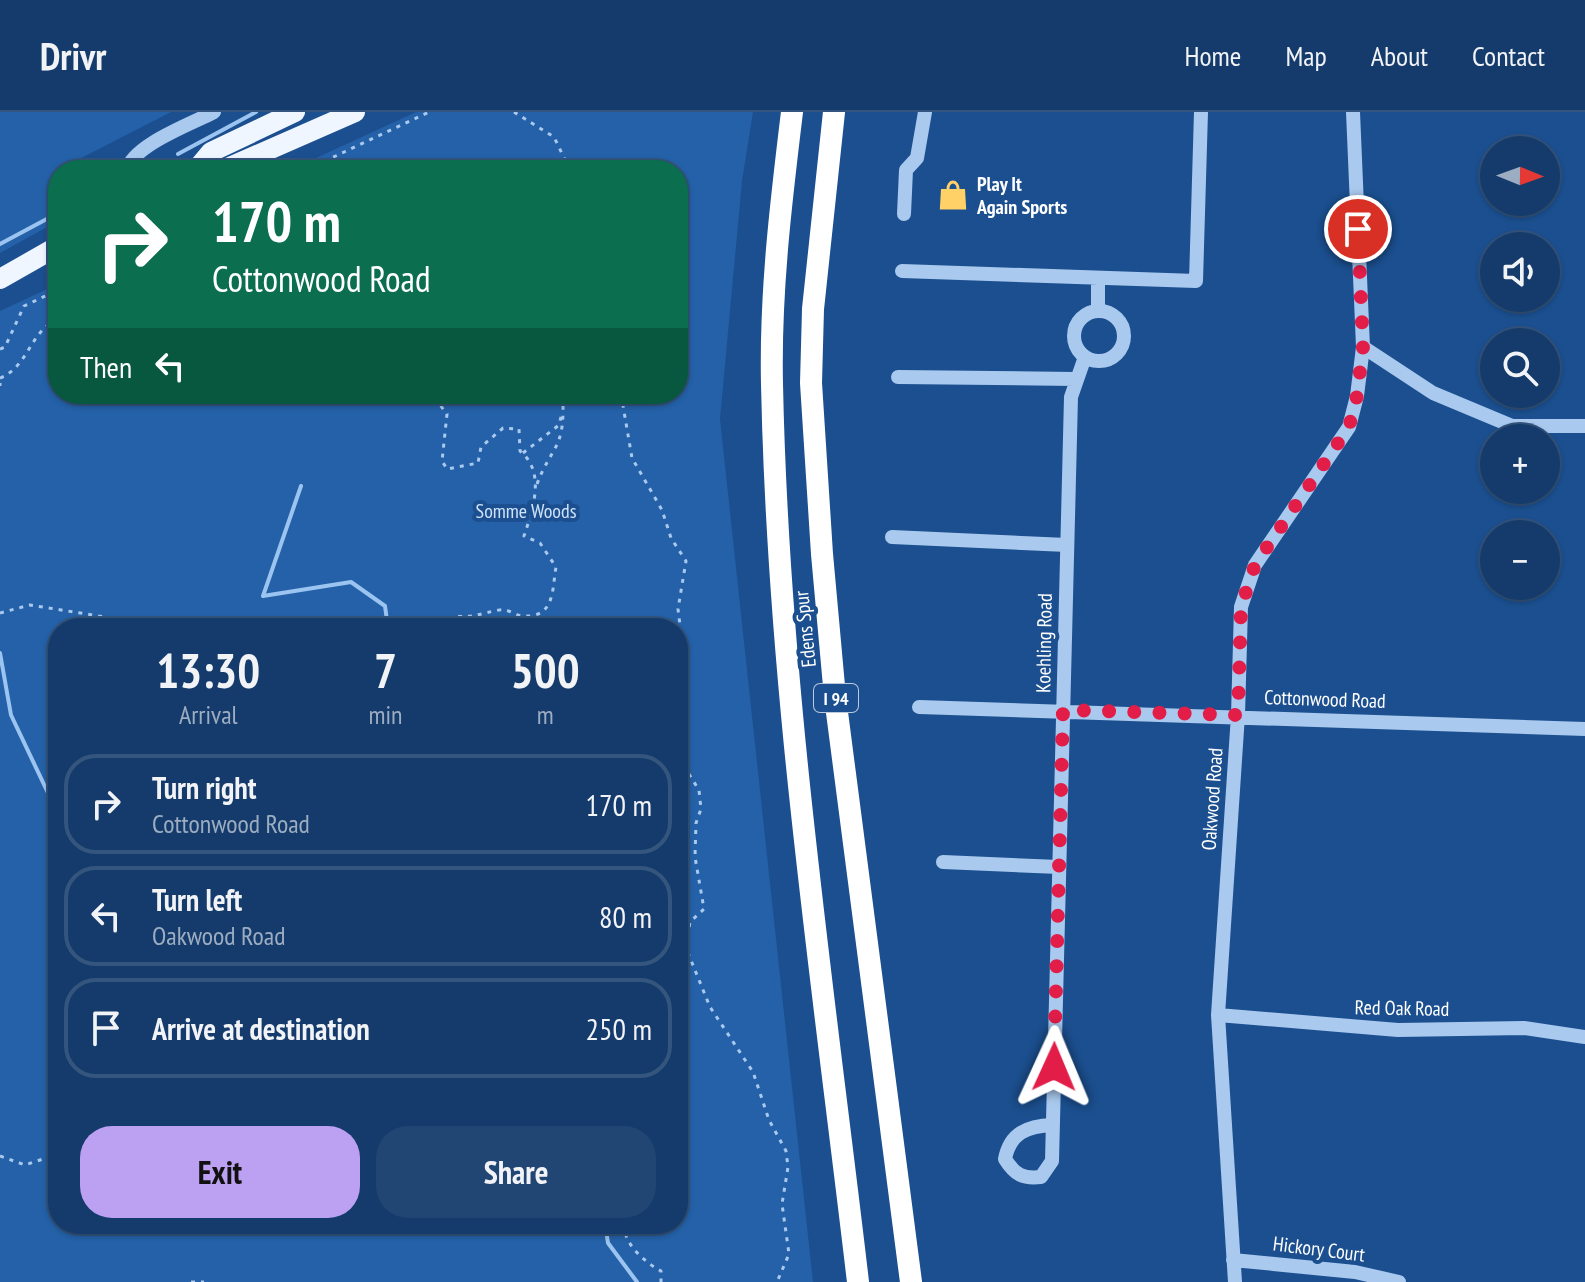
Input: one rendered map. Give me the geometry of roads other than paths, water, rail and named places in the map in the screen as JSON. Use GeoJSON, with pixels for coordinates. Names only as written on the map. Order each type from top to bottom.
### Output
{"type":"FeatureCollection","features":[{"type":"Feature","properties":{"kind":"highway","name":"Edens Spur"},"geometry":{"type":"LineString","coordinates":[[792,112],[776,263],[772,382],[780,573],[809,865],[858,1282]]}},
{"type":"Feature","properties":{"kind":"highway","name":"Edens Spur"},"geometry":{"type":"LineString","coordinates":[[834,112],[813,309],[811,383],[822,554],[835,697],[911,1282]]}},
{"type":"Feature","properties":{"kind":"main road"},"geometry":{"type":"LineString","coordinates":[[207,160],[211,152],[295,112]]}},
{"type":"Feature","properties":{"kind":"main road"},"geometry":{"type":"LineString","coordinates":[[246,160],[355,112]]}},
{"type":"Feature","properties":{"kind":"main road"},"geometry":{"type":"LineString","coordinates":[[0,279],[48,252]]}},
{"type":"Feature","properties":{"kind":"street"},"geometry":{"type":"LineString","coordinates":[[129,160],[145,148],[214,112]]}},
{"type":"Feature","properties":{"kind":"street"},"geometry":{"type":"LineString","coordinates":[[904,214],[906,170],[917,158],[925,112]]}},
{"type":"Feature","properties":{"kind":"street"},"geometry":{"type":"LineString","coordinates":[[902,271],[1196,281],[1201,112]]}},
{"type":"Feature","properties":{"kind":"street","name":"Oakwood Road"},"geometry":{"type":"LineString","coordinates":[[1235,1282],[1218,1015],[1238,715],[1241,607],[1255,565],[1349,427],[1363,347],[1353,112]]}},
{"type":"Feature","properties":{"kind":"street"},"geometry":{"type":"LineString","coordinates":[[1098,278],[1098,311]]}},
{"type":"Feature","properties":{"kind":"street"},"geometry":{"type":"LineString","coordinates":[[1098,311],[1114,316],[1124,338],[1117,353],[1110,358],[1093,360],[1085,357],[1075,344],[1076,327],[1086,314],[1098,311]]}},
{"type":"Feature","properties":{"kind":"street"},"geometry":{"type":"LineString","coordinates":[[1363,347],[1433,393],[1512,426],[1585,426]]}},
{"type":"Feature","properties":{"kind":"street","name":"Koehling Road"},"geometry":{"type":"LineString","coordinates":[[1053,1125],[1071,397],[1085,357]]}},
{"type":"Feature","properties":{"kind":"street"},"geometry":{"type":"LineString","coordinates":[[898,377],[1075,379]]}},
{"type":"Feature","properties":{"kind":"street"},"geometry":{"type":"LineString","coordinates":[[892,537],[1067,545]]}},
{"type":"Feature","properties":{"kind":"street","name":"Cottonwood Road"},"geometry":{"type":"LineString","coordinates":[[919,707],[1238,715],[1585,729]]}},
{"type":"Feature","properties":{"kind":"street"},"geometry":{"type":"LineString","coordinates":[[943,862],[1059,867]]}},
{"type":"Feature","properties":{"kind":"street","name":"Red Oak Road"},"geometry":{"type":"LineString","coordinates":[[1218,1015],[1398,1030],[1524,1028],[1585,1037]]}},
{"type":"Feature","properties":{"kind":"street","name":"Hickory Court"},"geometry":{"type":"LineString","coordinates":[[1233,1260],[1355,1272],[1399,1282]]}},
{"type":"Feature","properties":{"kind":"waterway"},"geometry":{"type":"LineString","coordinates":[[178,154],[256,112]]}},
{"type":"Feature","properties":{"kind":"waterway"},"geometry":{"type":"LineString","coordinates":[[0,244],[48,218]]}},
{"type":"Feature","properties":{"kind":"waterway"},"geometry":{"type":"LineString","coordinates":[[301,486],[263,596],[351,582],[385,606],[387,618]]}},
{"type":"Feature","properties":{"kind":"waterway"},"geometry":{"type":"LineString","coordinates":[[0,653],[11,715],[48,793]]}},
{"type":"Feature","properties":{"kind":"waterway"},"geometry":{"type":"LineString","coordinates":[[607,1234],[608,1243],[637,1282]]}},
{"type":"Feature","properties":{"kind":"place","name":"Play It Again Sports"},"geometry":{"type":"Point","coordinates":[953,195]}},
{"type":"Feature","properties":{"kind":"park label","name":"Somme Woods"},"geometry":{"type":"Point","coordinates":[526,511]}}]}
